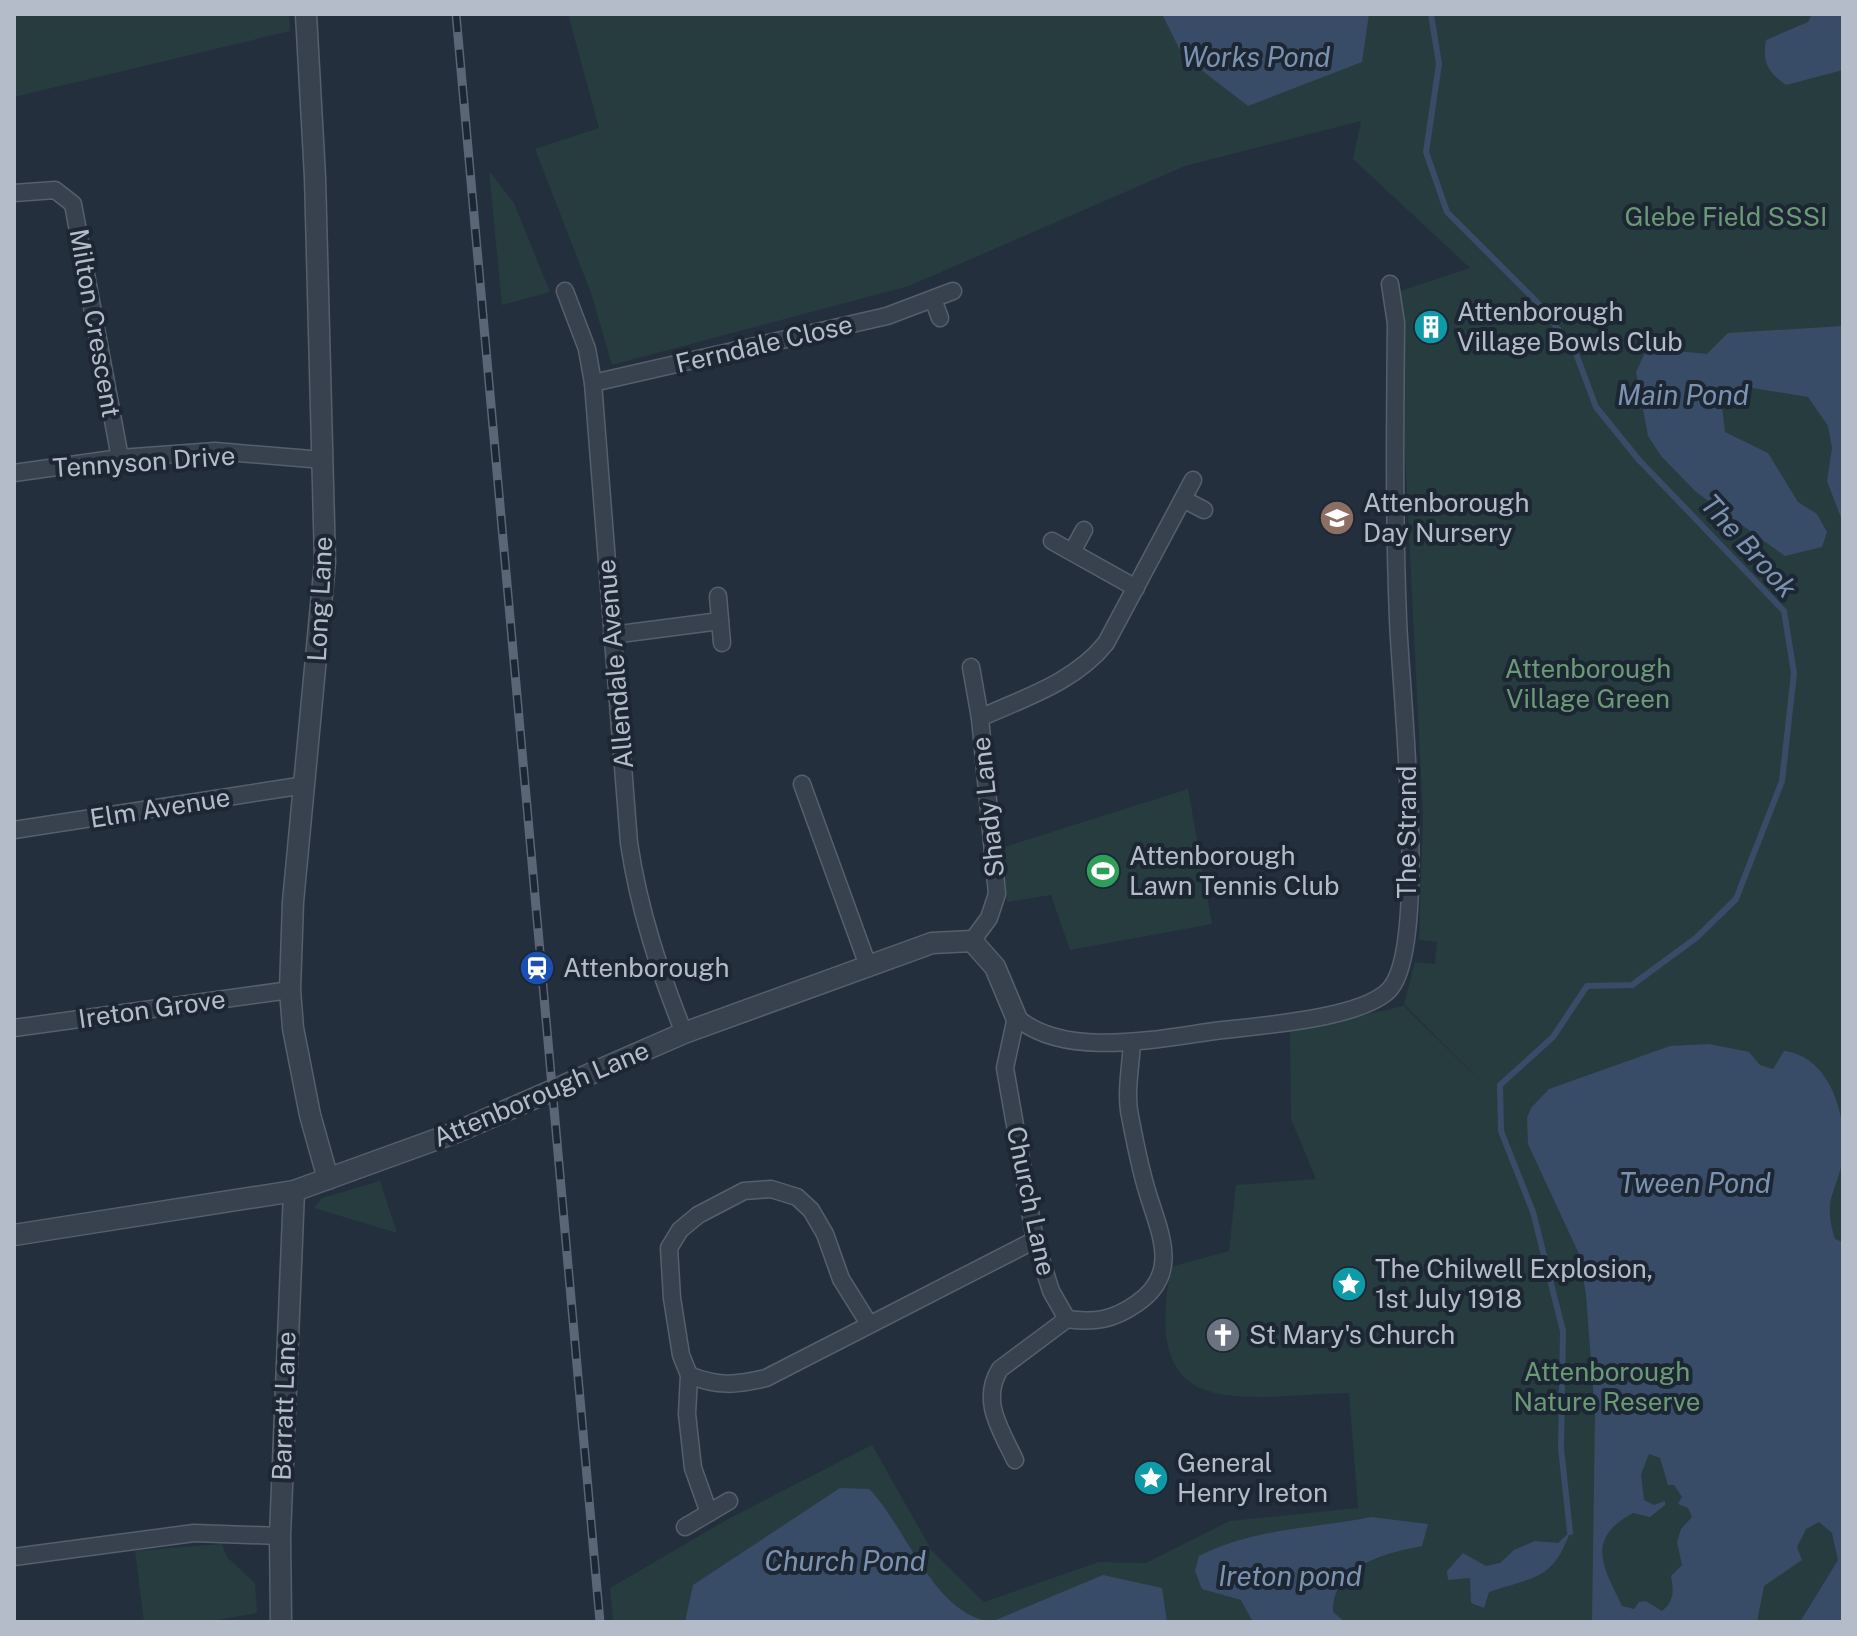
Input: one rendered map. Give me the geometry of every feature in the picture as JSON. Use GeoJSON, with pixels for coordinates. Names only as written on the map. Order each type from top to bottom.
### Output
{"type":"FeatureCollection","features":[{"type":"Feature","properties":{"kind":"street","name":"Long Lane"},"geometry":{"type":"LineString","coordinates":[[306,14],[323,460],[323,592],[293,902],[290,990],[293,1028],[310,1115],[328,1179]]}},
{"type":"Feature","properties":{"kind":"street","name":"Milton Crescent"},"geometry":{"type":"LineString","coordinates":[[14,193],[55,190],[73,204],[120,458]]}},
{"type":"Feature","properties":{"kind":"street","name":"The Strand"},"geometry":{"type":"LineString","coordinates":[[1016,1017],[1032,1031],[1045,1036],[1132,1042],[1314,1018],[1381,998],[1392,988],[1399,975],[1406,932],[1411,817],[1398,620],[1396,323],[1390,284]]}},
{"type":"Feature","properties":{"kind":"street","name":"Allendale Avenue"},"geometry":{"type":"LineString","coordinates":[[565,291],[587,349],[593,383],[612,635],[637,895],[651,947],[684,1033]]}},
{"type":"Feature","properties":{"kind":"street","name":"Ferndale Close"},"geometry":{"type":"LineString","coordinates":[[593,383],[887,316],[953,291]]}},
{"type":"Feature","properties":{"kind":"street"},"geometry":{"type":"LineString","coordinates":[[933,299],[940,318]]}},
{"type":"Feature","properties":{"kind":"street","name":"Tennyson Drive"},"geometry":{"type":"LineString","coordinates":[[14,473],[120,458],[215,451],[323,460]]}},
{"type":"Feature","properties":{"kind":"street"},"geometry":{"type":"LineString","coordinates":[[980,718],[1073,674],[1092,660],[1136,588],[1193,480]]}},
{"type":"Feature","properties":{"kind":"street"},"geometry":{"type":"LineString","coordinates":[[1183,499],[1204,510]]}},
{"type":"Feature","properties":{"kind":"street"},"geometry":{"type":"LineString","coordinates":[[1072,552],[1084,530]]}},
{"type":"Feature","properties":{"kind":"street"},"geometry":{"type":"LineString","coordinates":[[1052,541],[1136,588]]}},
{"type":"Feature","properties":{"kind":"street"},"geometry":{"type":"LineString","coordinates":[[718,596],[722,643]]}},
{"type":"Feature","properties":{"kind":"street"},"geometry":{"type":"LineString","coordinates":[[612,635],[720,621]]}},
{"type":"Feature","properties":{"kind":"street","name":"Shady Lane"},"geometry":{"type":"LineString","coordinates":[[971,667],[980,718],[997,894],[989,918],[972,941]]}},
{"type":"Feature","properties":{"kind":"street","name":"Elm Avenue"},"geometry":{"type":"LineString","coordinates":[[14,830],[305,785]]}},
{"type":"Feature","properties":{"kind":"street"},"geometry":{"type":"LineString","coordinates":[[809,791],[867,963]]}},
{"type":"Feature","properties":{"kind":"street"},"geometry":{"type":"LineString","coordinates":[[972,941],[995,967],[1016,1017]]}},
{"type":"Feature","properties":{"kind":"street","name":"Attenborough Lane"},"geometry":{"type":"LineString","coordinates":[[14,1235],[294,1191],[457,1132],[684,1033],[867,963],[932,943],[972,941]]}},
{"type":"Feature","properties":{"kind":"street","name":"Ireton Grove"},"geometry":{"type":"LineString","coordinates":[[14,1028],[290,990]]}},
{"type":"Feature","properties":{"kind":"street","name":"Church Lane"},"geometry":{"type":"LineString","coordinates":[[1016,1017],[1005,1068],[1035,1240],[1051,1291],[1067,1319]]}},
{"type":"Feature","properties":{"kind":"street"},"geometry":{"type":"LineString","coordinates":[[1015,1460],[992,1411],[993,1381],[1000,1369],[1067,1319],[1099,1321],[1119,1315],[1144,1299],[1155,1287],[1162,1269],[1165,1244],[1147,1192],[1128,1111],[1132,1042]]}},
{"type":"Feature","properties":{"kind":"street"},"geometry":{"type":"LineString","coordinates":[[709,1513],[693,1468],[687,1414],[689,1375],[681,1355],[669,1248],[680,1230],[698,1215],[744,1191],[771,1189],[797,1197],[811,1210],[825,1234],[841,1279],[869,1324]]}},
{"type":"Feature","properties":{"kind":"street","name":"Barratt Lane"},"geometry":{"type":"LineString","coordinates":[[281,1622],[280,1536],[294,1191]]}},
{"type":"Feature","properties":{"kind":"street"},"geometry":{"type":"LineString","coordinates":[[689,1375],[712,1385],[730,1386],[766,1378],[1035,1240]]}},
{"type":"Feature","properties":{"kind":"street"},"geometry":{"type":"LineString","coordinates":[[685,1527],[729,1501]]}},
{"type":"Feature","properties":{"kind":"street"},"geometry":{"type":"LineString","coordinates":[[14,1557],[194,1533],[280,1536]]}},
{"type":"Feature","properties":{"kind":"green space"},"geometry":{"type":"Polygon","coordinates":[[[14,14],[289,14],[290,31],[14,97],[14,14]]]}},
{"type":"Feature","properties":{"kind":"green space","name":"Attenborough Nature Reserve"},"geometry":{"type":"Polygon","coordinates":[[[568,14],[1843,14],[1843,1622],[613,1622],[610,1588],[730,1518],[872,1445],[932,1551],[984,1602],[1099,1562],[1146,1563],[1230,1521],[1358,1508],[1349,1393],[1235,1396],[1206,1390],[1184,1377],[1170,1354],[1165,1318],[1171,1267],[1229,1251],[1236,1185],[1316,1179],[1291,1119],[1290,1031],[1404,1006],[1496,1097],[1404,1004],[1415,962],[1435,964],[1437,942],[1419,940],[1423,815],[1397,292],[1470,268],[1353,159],[1361,121],[1185,166],[909,286],[612,365],[591,293],[535,149],[599,128],[568,14]]]}},
{"type":"Feature","properties":{"kind":"green space"},"geometry":{"type":"Polygon","coordinates":[[[489,171],[514,203],[550,292],[502,305],[489,171]]]}},
{"type":"Feature","properties":{"kind":"green space","name":"Attenborough Lawn Tennis Club"},"geometry":{"type":"Polygon","coordinates":[[[1188,789],[1212,924],[1070,950],[1051,895],[1007,902],[1001,848],[1188,789]]]}},
{"type":"Feature","properties":{"kind":"green space"},"geometry":{"type":"Polygon","coordinates":[[[380,1181],[397,1233],[314,1208],[322,1198],[380,1181]]]}},
{"type":"Feature","properties":{"kind":"green space"},"geometry":{"type":"Polygon","coordinates":[[[222,1544],[227,1557],[255,1583],[257,1613],[205,1622],[144,1622],[135,1551],[222,1544]]]}},
{"type":"Feature","properties":{"kind":"water","name":"Works Pond"},"geometry":{"type":"Polygon","coordinates":[[[1162,14],[1369,14],[1362,62],[1248,106],[1183,56],[1162,14]]]}},
{"type":"Feature","properties":{"kind":"water"},"geometry":{"type":"Polygon","coordinates":[[[1812,14],[1843,14],[1843,70],[1786,85],[1768,66],[1766,40],[1808,22],[1812,14]]]}},
{"type":"Feature","properties":{"kind":"water","name":"Main Pond"},"geometry":{"type":"Polygon","coordinates":[[[1843,326],[1843,523],[1827,481],[1832,448],[1828,426],[1808,397],[1741,386],[1722,406],[1725,432],[1768,453],[1798,502],[1817,514],[1827,532],[1822,547],[1785,556],[1696,492],[1661,456],[1648,436],[1636,372],[1647,348],[1707,354],[1728,333],[1843,326]]]}},
{"type":"Feature","properties":{"kind":"water","name":"Tween Pond"},"geometry":{"type":"Polygon","coordinates":[[[1709,1044],[1749,1052],[1760,1065],[1773,1069],[1784,1051],[1800,1055],[1823,1075],[1838,1105],[1843,1154],[1830,1213],[1835,1239],[1843,1242],[1843,1622],[1800,1622],[1838,1560],[1832,1533],[1819,1522],[1806,1529],[1797,1547],[1802,1560],[1764,1586],[1757,1622],[1592,1622],[1595,1415],[1586,1294],[1579,1254],[1528,1144],[1527,1118],[1531,1108],[1549,1089],[1670,1046],[1709,1044]],[[1649,1454],[1641,1474],[1644,1500],[1654,1505],[1665,1501],[1665,1505],[1650,1517],[1633,1513],[1608,1533],[1603,1544],[1605,1567],[1615,1592],[1622,1606],[1634,1609],[1639,1602],[1646,1601],[1662,1611],[1669,1603],[1673,1591],[1671,1576],[1682,1565],[1677,1542],[1681,1529],[1692,1517],[1688,1508],[1678,1504],[1682,1497],[1674,1485],[1668,1485],[1660,1458],[1649,1454]]]}},
{"type":"Feature","properties":{"kind":"water","name":"Church Pond"},"geometry":{"type":"Polygon","coordinates":[[[840,1488],[869,1489],[883,1505],[936,1586],[952,1603],[970,1615],[991,1622],[685,1622],[693,1585],[840,1488]]]}},
{"type":"Feature","properties":{"kind":"water","name":"Ireton pond"},"geometry":{"type":"Polygon","coordinates":[[[1371,1517],[1428,1524],[1422,1546],[1363,1564],[1341,1583],[1333,1612],[1345,1622],[1253,1622],[1241,1600],[1202,1589],[1195,1571],[1199,1556],[1240,1540],[1283,1530],[1371,1517]]]}},
{"type":"Feature","properties":{"kind":"water"},"geometry":{"type":"Polygon","coordinates":[[[1570,1532],[1549,1568],[1530,1579],[1489,1592],[1484,1608],[1471,1603],[1470,1578],[1448,1580],[1447,1571],[1463,1553],[1486,1566],[1500,1563],[1514,1550],[1535,1541],[1558,1543],[1570,1532]]]}},
{"type":"Feature","properties":{"kind":"water"},"geometry":{"type":"Polygon","coordinates":[[[1103,1575],[1162,1588],[1167,1622],[991,1622],[1103,1575]]]}},
{"type":"Feature","properties":{"kind":"waterway","name":"The Brook"},"geometry":{"type":"LineString","coordinates":[[1431,14],[1439,64],[1426,152],[1447,212],[1538,303],[1575,351],[1596,407],[1639,460],[1784,611],[1794,673],[1782,781],[1736,899],[1696,938],[1632,985],[1587,986],[1553,1037],[1500,1085],[1501,1131],[1533,1212],[1563,1331],[1561,1448],[1570,1532]]}},
{"type":"Feature","properties":{"kind":"railway"},"geometry":{"type":"LineString","coordinates":[[456,14],[600,1622]]}},
{"type":"Feature","properties":{"kind":"place","name":"Attenborough Village Bowls Club"},"geometry":{"type":"Point","coordinates":[1431,327]}},
{"type":"Feature","properties":{"kind":"place","name":"Attenborough Day Nursery"},"geometry":{"type":"Point","coordinates":[1337,518]}},
{"type":"Feature","properties":{"kind":"place","name":"Attenborough Lawn Tennis Club"},"geometry":{"type":"Point","coordinates":[1103,871]}},
{"type":"Feature","properties":{"kind":"place","name":"Attenborough"},"geometry":{"type":"Point","coordinates":[537,968]}},
{"type":"Feature","properties":{"kind":"place","name":"The Chilwell Explosion, 1st July 1918"},"geometry":{"type":"Point","coordinates":[1349,1284]}},
{"type":"Feature","properties":{"kind":"place","name":"St Mary's Church"},"geometry":{"type":"Point","coordinates":[1223,1335]}},
{"type":"Feature","properties":{"kind":"place","name":"General Henry Ireton"},"geometry":{"type":"Point","coordinates":[1151,1478]}},
{"type":"Feature","properties":{"kind":"park label","name":"Glebe Field SSSI"},"geometry":{"type":"Point","coordinates":[1726,217]}},
{"type":"Feature","properties":{"kind":"park label","name":"Attenborough Village Green"},"geometry":{"type":"Point","coordinates":[1588,684]}}]}
